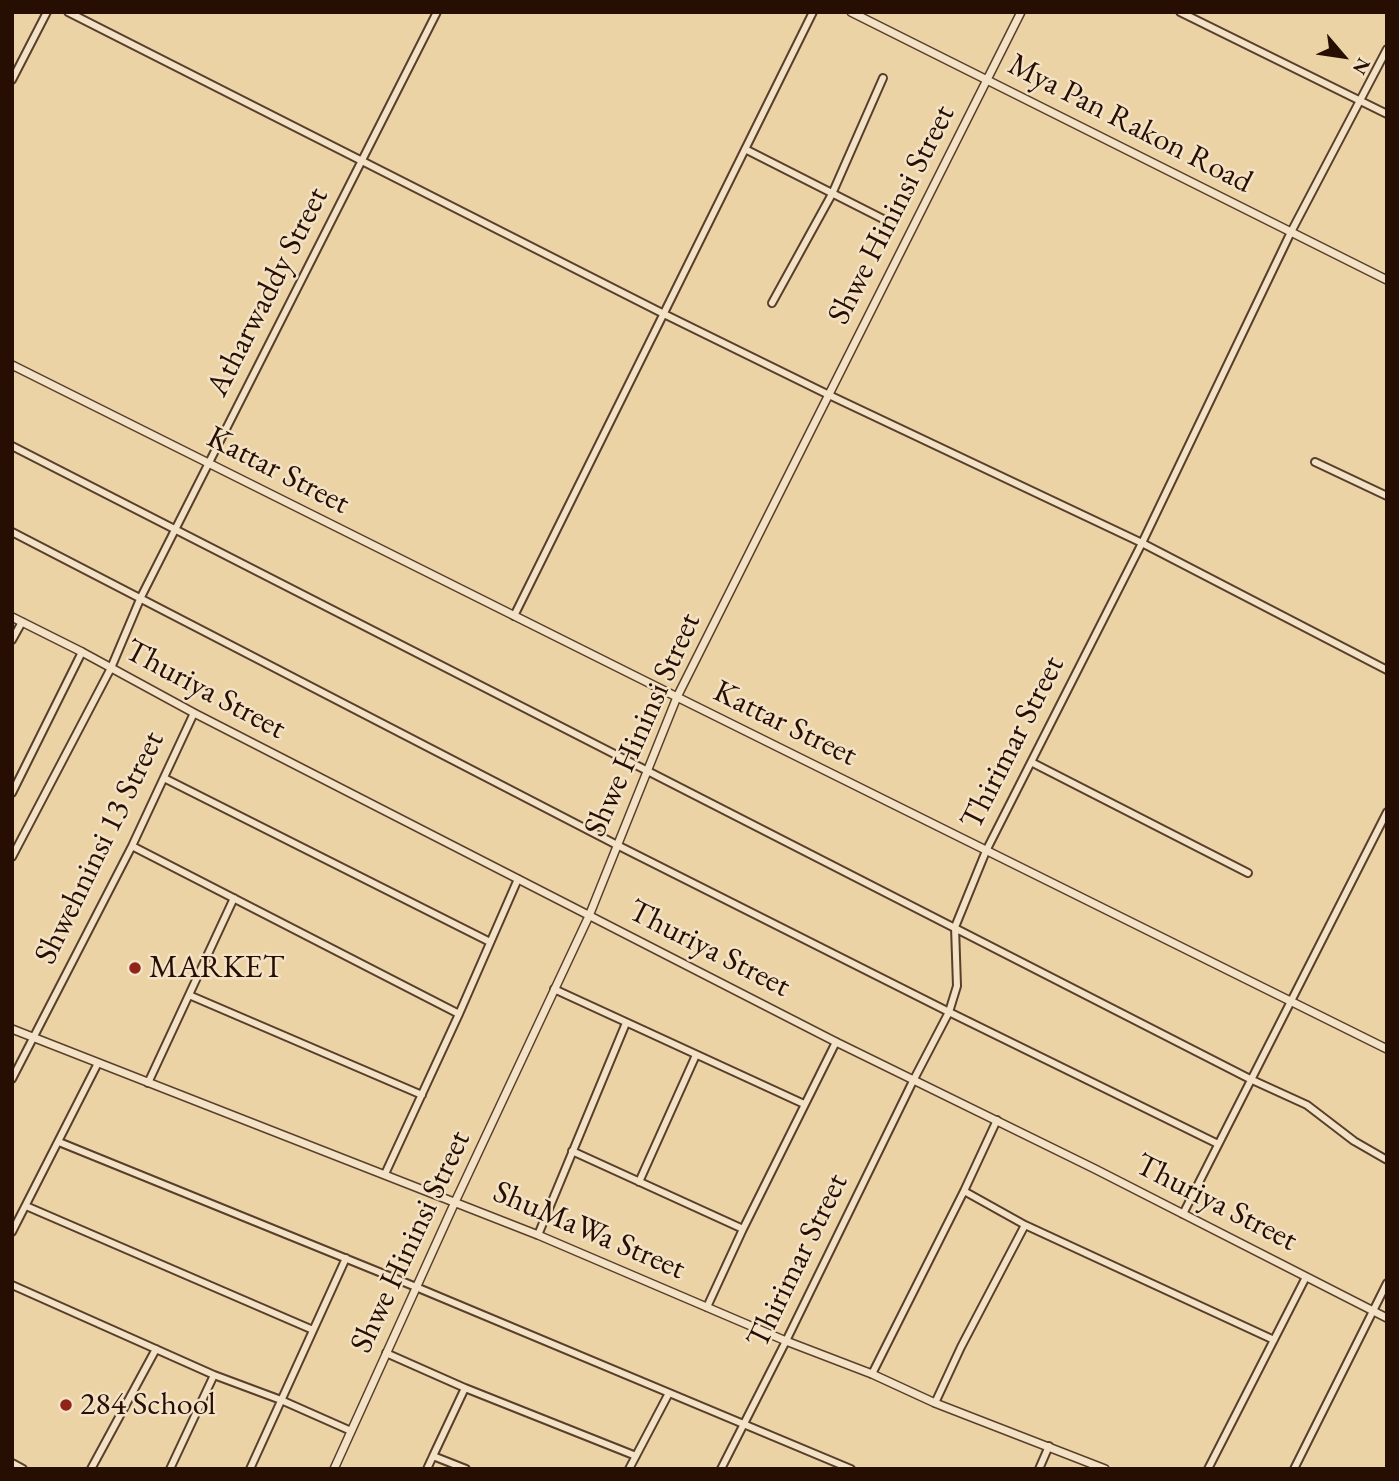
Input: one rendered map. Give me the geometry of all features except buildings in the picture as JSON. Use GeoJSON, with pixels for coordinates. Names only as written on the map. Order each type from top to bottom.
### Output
{"type":"FeatureCollection","features":[{"type":"Feature","properties":{"kind":"street"},"geometry":{"type":"LineString","coordinates":[[12,80],[47,12]]}},
{"type":"Feature","properties":{"kind":"street"},"geometry":{"type":"LineString","coordinates":[[68,12],[664,314],[1142,543],[1387,670]]}},
{"type":"Feature","properties":{"kind":"street","name":"Atharwaddy Street"},"geometry":{"type":"LineString","coordinates":[[12,857],[111,668],[141,597],[437,12]]}},
{"type":"Feature","properties":{"kind":"street"},"geometry":{"type":"LineString","coordinates":[[514,616],[813,12]]}},
{"type":"Feature","properties":{"kind":"street","name":"Mya Pan Rakon Road"},"geometry":{"type":"LineString","coordinates":[[851,12],[1387,280]]}},
{"type":"Feature","properties":{"kind":"street","name":"Shwe Hininsi Street"},"geometry":{"type":"LineString","coordinates":[[334,1469],[589,916],[677,697],[1021,12]]}},
{"type":"Feature","properties":{"kind":"street"},"geometry":{"type":"LineString","coordinates":[[1180,12],[1387,114]]}},
{"type":"Feature","properties":{"kind":"street","name":"Thirimar Street"},"geometry":{"type":"LineString","coordinates":[[721,1469],[949,1012],[957,986],[955,927],[986,850],[1142,543],[1291,232],[1387,49]]}},
{"type":"Feature","properties":{"kind":"street"},"geometry":{"type":"LineString","coordinates":[[772,303],[832,194],[883,78]]}},
{"type":"Feature","properties":{"kind":"street"},"geometry":{"type":"LineString","coordinates":[[746,149],[883,219]]}},
{"type":"Feature","properties":{"kind":"street","name":"Kattar Street"},"geometry":{"type":"LineString","coordinates":[[12,365],[1387,1049]]}},
{"type":"Feature","properties":{"kind":"street"},"geometry":{"type":"LineString","coordinates":[[12,446],[1250,1079],[1307,1105],[1343,1133],[1387,1160]]}},
{"type":"Feature","properties":{"kind":"street"},"geometry":{"type":"LineString","coordinates":[[1315,462],[1387,496]]}},
{"type":"Feature","properties":{"kind":"street"},"geometry":{"type":"LineString","coordinates":[[12,532],[617,845],[1218,1144]]}},
{"type":"Feature","properties":{"kind":"street","name":"Thuriya Street"},"geometry":{"type":"LineString","coordinates":[[12,617],[836,1042],[997,1120],[1387,1318]]}},
{"type":"Feature","properties":{"kind":"street"},"geometry":{"type":"LineString","coordinates":[[12,640],[22,622]]}},
{"type":"Feature","properties":{"kind":"street"},"geometry":{"type":"LineString","coordinates":[[12,793],[82,652]]}},
{"type":"Feature","properties":{"kind":"street","name":"Shwehninsi 13 Street"},"geometry":{"type":"LineString","coordinates":[[12,1079],[132,846],[194,713]]}},
{"type":"Feature","properties":{"kind":"street"},"geometry":{"type":"LineString","coordinates":[[1031,761],[1248,873]]}},
{"type":"Feature","properties":{"kind":"street"},"geometry":{"type":"LineString","coordinates":[[164,778],[490,943]]}},
{"type":"Feature","properties":{"kind":"street"},"geometry":{"type":"LineString","coordinates":[[1183,1214],[1387,812]]}},
{"type":"Feature","properties":{"kind":"street"},"geometry":{"type":"LineString","coordinates":[[132,846],[459,1014]]}},
{"type":"Feature","properties":{"kind":"street"},"geometry":{"type":"LineString","coordinates":[[385,1174],[518,879]]}},
{"type":"Feature","properties":{"kind":"street"},"geometry":{"type":"LineString","coordinates":[[148,1083],[234,898]]}},
{"type":"Feature","properties":{"kind":"street"},"geometry":{"type":"LineString","coordinates":[[554,989],[804,1104]]}},
{"type":"Feature","properties":{"kind":"street"},"geometry":{"type":"LineString","coordinates":[[189,995],[422,1096]]}},
{"type":"Feature","properties":{"kind":"street"},"geometry":{"type":"LineString","coordinates":[[538,1235],[626,1023]]}},
{"type":"Feature","properties":{"kind":"street","name":"ShuMaWa Street"},"geometry":{"type":"LineString","coordinates":[[12,1029],[538,1235],[786,1341],[872,1374],[935,1403],[1105,1469]]}},
{"type":"Feature","properties":{"kind":"street"},"geometry":{"type":"LineString","coordinates":[[706,1307],[836,1042]]}},
{"type":"Feature","properties":{"kind":"street"},"geometry":{"type":"LineString","coordinates":[[639,1182],[696,1055]]}},
{"type":"Feature","properties":{"kind":"street"},"geometry":{"type":"LineString","coordinates":[[12,1232],[98,1063]]}},
{"type":"Feature","properties":{"kind":"street"},"geometry":{"type":"LineString","coordinates":[[872,1374],[997,1120]]}},
{"type":"Feature","properties":{"kind":"street"},"geometry":{"type":"LineString","coordinates":[[59,1142],[346,1258],[851,1469]]}},
{"type":"Feature","properties":{"kind":"street"},"geometry":{"type":"LineString","coordinates":[[572,1151],[743,1229]]}},
{"type":"Feature","properties":{"kind":"street"},"geometry":{"type":"LineString","coordinates":[[964,1191],[1025,1225],[1274,1340]]}},
{"type":"Feature","properties":{"kind":"street"},"geometry":{"type":"LineString","coordinates":[[26,1206],[313,1330]]}},
{"type":"Feature","properties":{"kind":"street"},"geometry":{"type":"LineString","coordinates":[[935,1403],[1025,1225]]}},
{"type":"Feature","properties":{"kind":"street"},"geometry":{"type":"LineString","coordinates":[[250,1469],[346,1258]]}},
{"type":"Feature","properties":{"kind":"street"},"geometry":{"type":"LineString","coordinates":[[1208,1469],[1306,1277]]}},
{"type":"Feature","properties":{"kind":"street"},"geometry":{"type":"LineString","coordinates":[[1294,1469],[1387,1283]]}},
{"type":"Feature","properties":{"kind":"street"},"geometry":{"type":"LineString","coordinates":[[12,1285],[214,1375],[281,1400],[351,1431]]}},
{"type":"Feature","properties":{"kind":"street"},"geometry":{"type":"LineString","coordinates":[[91,1469],[156,1349]]}},
{"type":"Feature","properties":{"kind":"street"},"geometry":{"type":"LineString","coordinates":[[386,1353],[636,1456]]}},
{"type":"Feature","properties":{"kind":"street"},"geometry":{"type":"LineString","coordinates":[[170,1469],[214,1375]]}},
{"type":"Feature","properties":{"kind":"street"},"geometry":{"type":"LineString","coordinates":[[427,1469],[466,1388]]}},
{"type":"Feature","properties":{"kind":"street"},"geometry":{"type":"LineString","coordinates":[[629,1469],[668,1393]]}},
{"type":"Feature","properties":{"kind":"street"},"geometry":{"type":"LineString","coordinates":[[1039,1469],[1049,1446]]}},
{"type":"Feature","properties":{"kind":"street"},"geometry":{"type":"LineString","coordinates":[[433,1456],[466,1469]]}},
{"type":"Feature","properties":{"kind":"street"},"geometry":{"type":"LineString","coordinates":[[824,1469],[829,1460]]}},
{"type":"Feature","properties":{"kind":"street"},"geometry":{"type":"LineString","coordinates":[[12,1463],[23,1469]]}},
{"type":"Feature","properties":{"kind":"place","name":"MARKET"},"geometry":{"type":"Point","coordinates":[135,968]}},
{"type":"Feature","properties":{"kind":"place","name":"284 School"},"geometry":{"type":"Point","coordinates":[66,1405]}}]}
